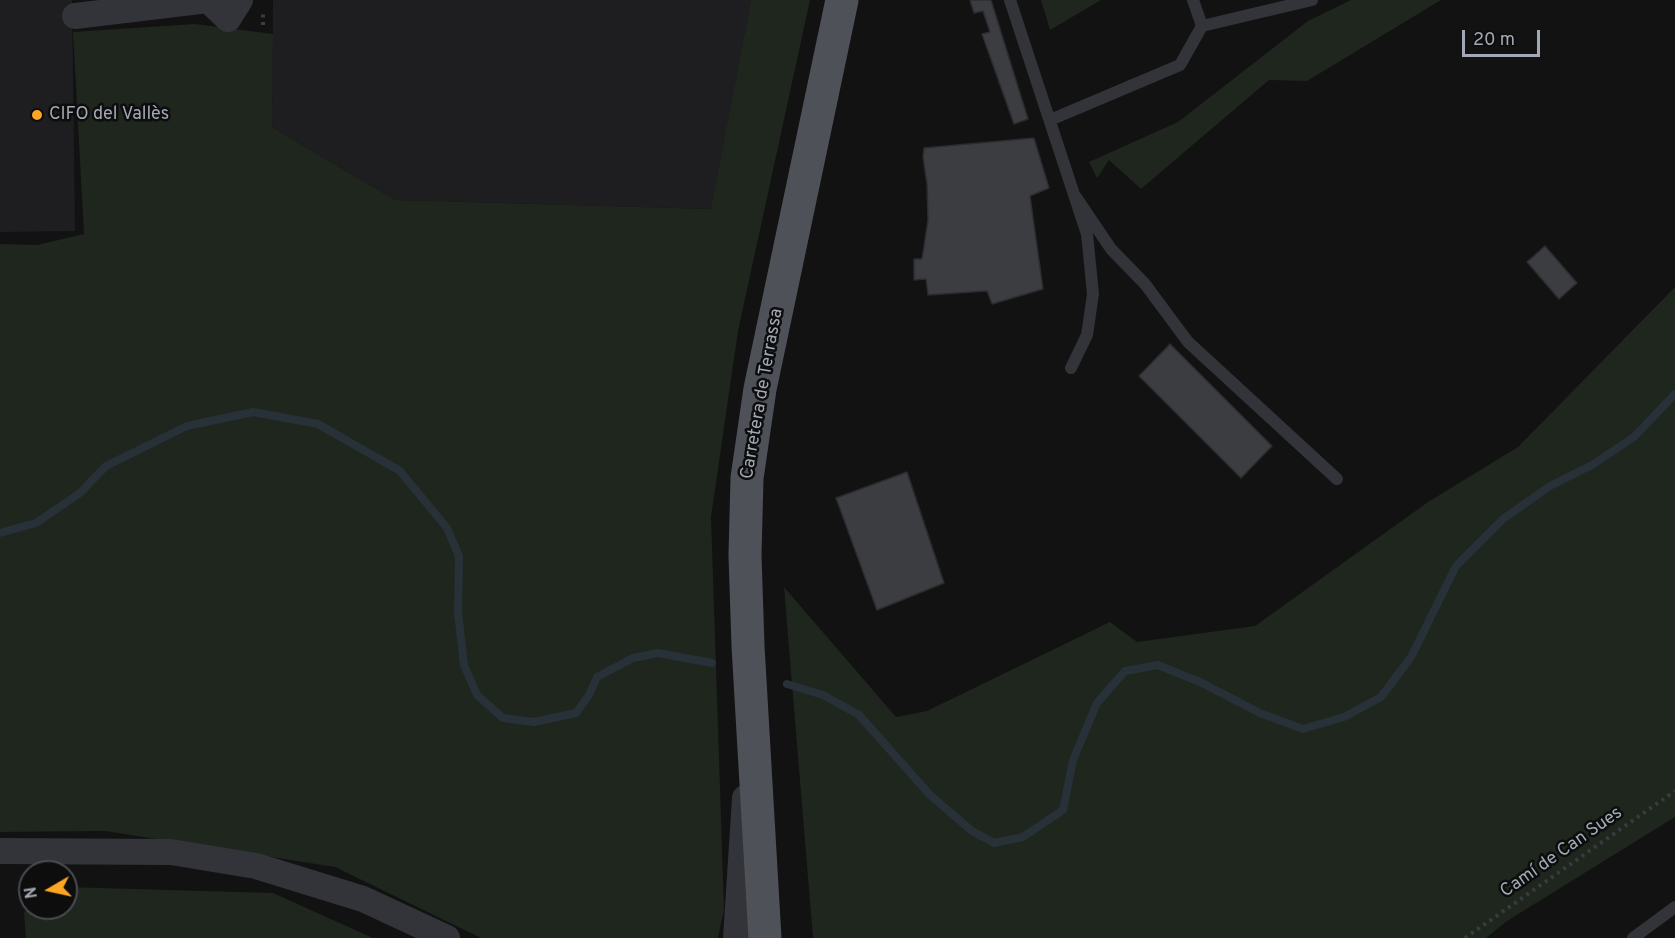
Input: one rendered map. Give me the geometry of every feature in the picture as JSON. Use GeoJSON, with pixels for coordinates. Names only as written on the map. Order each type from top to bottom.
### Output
{"type":"FeatureCollection","features":[{"type":"Feature","properties":{"kind":"main road","name":"Carretera de Terrassa"},"geometry":{"type":"LineString","coordinates":[[765,938],[750,717],[745,555],[747,478],[760,389],[842,0]]}},
{"type":"Feature","properties":{"kind":"street"},"geometry":{"type":"LineString","coordinates":[[75,16],[208,0],[228,19],[240,0]]}},
{"type":"Feature","properties":{"kind":"street"},"geometry":{"type":"LineString","coordinates":[[736,938],[750,717]]}},
{"type":"Feature","properties":{"kind":"street"},"geometry":{"type":"LineString","coordinates":[[0,851],[171,852],[256,866],[363,899],[447,938]]}},
{"type":"Feature","properties":{"kind":"lane"},"geometry":{"type":"LineString","coordinates":[[1010,0],[1087,234],[1093,294],[1087,335],[1071,368]]}},
{"type":"Feature","properties":{"kind":"lane"},"geometry":{"type":"LineString","coordinates":[[1193,0],[1202,26]]}},
{"type":"Feature","properties":{"kind":"lane"},"geometry":{"type":"LineString","coordinates":[[1050,120],[1180,65],[1202,26],[1312,0]]}},
{"type":"Feature","properties":{"kind":"lane"},"geometry":{"type":"LineString","coordinates":[[1076,197],[1111,249],[1145,284],[1188,342],[1337,479]]}},
{"type":"Feature","properties":{"kind":"lane"},"geometry":{"type":"LineString","coordinates":[[1633,938],[1675,907]]}},
{"type":"Feature","properties":{"kind":"path","name":"Camí de Can Sues"},"geometry":{"type":"LineString","coordinates":[[1465,938],[1675,791]]}},
{"type":"Feature","properties":{"kind":"shaded area","name":"CIFO del Vallès"},"geometry":{"type":"Polygon","coordinates":[[[0,0],[72,0],[75,231],[0,232],[0,0]]]}},
{"type":"Feature","properties":{"kind":"shaded area"},"geometry":{"type":"Polygon","coordinates":[[[273,0],[751,0],[712,209],[395,200],[272,127],[273,0]]]}},
{"type":"Feature","properties":{"kind":"shaded area"},"geometry":{"type":"Polygon","coordinates":[[[751,0],[810,0],[738,331],[711,517],[724,909],[718,938],[481,938],[335,867],[105,831],[0,832],[0,244],[37,245],[84,234],[73,32],[195,24],[273,34],[272,127],[395,200],[711,209],[751,0]]]}},
{"type":"Feature","properties":{"kind":"shaded area"},"geometry":{"type":"Polygon","coordinates":[[[1041,0],[1101,0],[1050,30],[1041,0]]]}},
{"type":"Feature","properties":{"kind":"shaded area"},"geometry":{"type":"Polygon","coordinates":[[[1351,0],[1441,0],[1307,81],[1269,80],[1141,189],[1109,160],[1097,178],[1089,162],[1178,122],[1308,21],[1351,0]]]}},
{"type":"Feature","properties":{"kind":"shaded area"},"geometry":{"type":"Polygon","coordinates":[[[1675,287],[1675,817],[1507,921],[1486,938],[813,938],[784,587],[896,717],[927,711],[1110,622],[1137,642],[1255,626],[1428,502],[1518,447],[1675,287]]]}},
{"type":"Feature","properties":{"kind":"shaded area"},"geometry":{"type":"Polygon","coordinates":[[[78,887],[273,893],[373,938],[26,938],[25,920],[78,920],[78,887]]]}},
{"type":"Feature","properties":{"kind":"building"},"geometry":{"type":"Polygon","coordinates":[[[970,0],[991,0],[1028,119],[1014,124],[982,34],[990,32],[983,11],[974,13],[970,0]]]}},
{"type":"Feature","properties":{"kind":"building"},"geometry":{"type":"Polygon","coordinates":[[[1034,138],[1049,188],[1030,196],[1043,289],[992,304],[987,291],[928,295],[926,279],[914,280],[914,259],[922,259],[928,220],[924,148],[1034,138]]]}},
{"type":"Feature","properties":{"kind":"building"},"geometry":{"type":"Polygon","coordinates":[[[1545,246],[1577,283],[1559,299],[1527,262],[1545,246]]]}},
{"type":"Feature","properties":{"kind":"building"},"geometry":{"type":"Polygon","coordinates":[[[1170,344],[1272,446],[1241,478],[1139,376],[1170,344]]]}},
{"type":"Feature","properties":{"kind":"building"},"geometry":{"type":"Polygon","coordinates":[[[907,472],[944,583],[877,610],[836,498],[907,472]]]}},
{"type":"Feature","properties":{"kind":"waterway"},"geometry":{"type":"LineString","coordinates":[[787,684],[823,695],[859,715],[930,795],[972,831],[994,843],[1023,837],[1063,810],[1073,760],[1097,703],[1125,671],[1158,665],[1202,683],[1260,713],[1303,729],[1344,717],[1381,697],[1411,657],[1456,566],[1503,519],[1550,486],[1592,465],[1634,437],[1675,394]]}},
{"type":"Feature","properties":{"kind":"waterway"},"geometry":{"type":"LineString","coordinates":[[0,533],[36,523],[80,493],[106,466],[187,426],[253,412],[318,424],[400,471],[447,528],[459,556],[458,612],[464,665],[477,695],[503,718],[534,722],[576,713],[589,695],[597,677],[633,658],[658,653],[712,663]]}},
{"type":"Feature","properties":{"kind":"place","name":"CIFO del Vallès"},"geometry":{"type":"Point","coordinates":[37,115]}}]}
